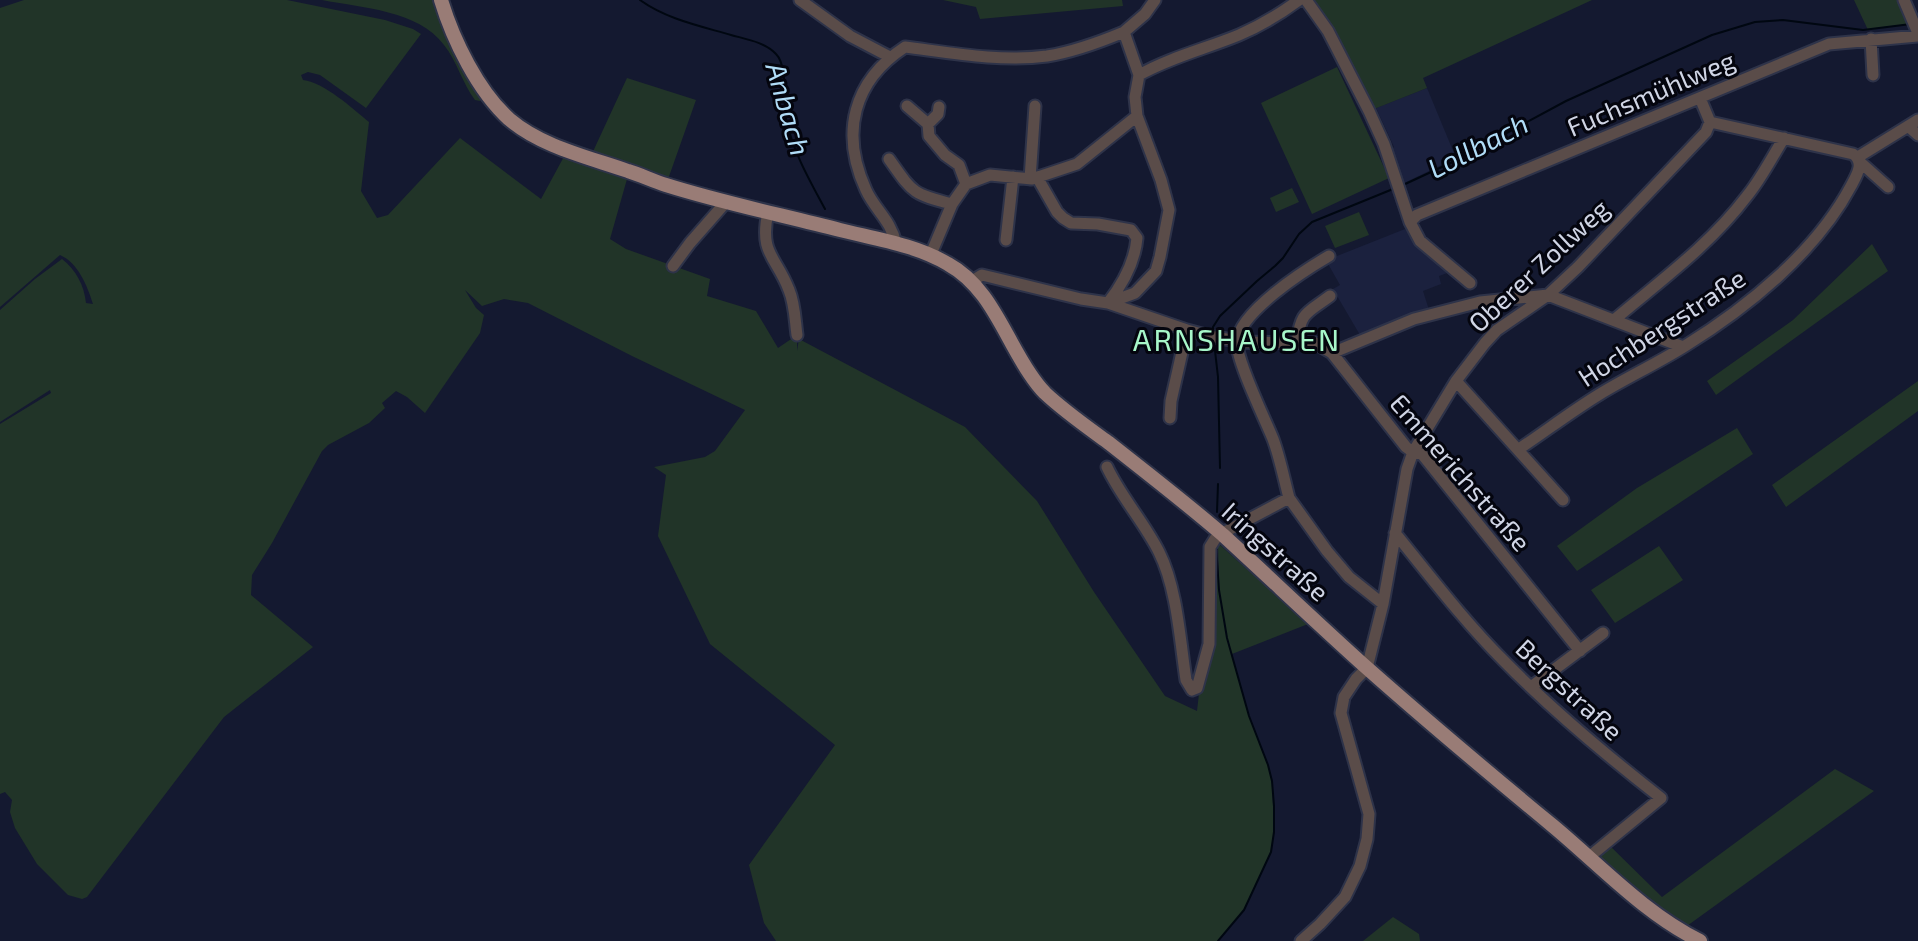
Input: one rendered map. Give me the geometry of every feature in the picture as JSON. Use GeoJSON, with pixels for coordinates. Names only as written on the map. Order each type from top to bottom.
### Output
{"type":"FeatureCollection","features":[{"type":"Feature","properties":{"kind":"main road","name":"Iringstraße"},"geometry":{"type":"LineString","coordinates":[[441,0],[459,46],[477,79],[509,119],[529,133],[567,151],[666,185],[896,244],[931,254],[953,266],[972,281],[993,310],[1041,390],[1221,534],[1367,668],[1646,908],[1700,941]]}},
{"type":"Feature","properties":{"kind":"street"},"geometry":{"type":"LineString","coordinates":[[800,0],[850,36],[890,57]]}},
{"type":"Feature","properties":{"kind":"street"},"geometry":{"type":"LineString","coordinates":[[896,244],[893,230],[867,193],[853,146],[854,117],[863,89],[875,71],[905,47],[980,58],[1047,56],[1124,32],[1145,14],[1155,0]]}},
{"type":"Feature","properties":{"kind":"street"},"geometry":{"type":"LineString","coordinates":[[1139,75],[1160,63],[1238,35],[1299,0]]}},
{"type":"Feature","properties":{"kind":"street"},"geometry":{"type":"LineString","coordinates":[[1306,0],[1328,31],[1369,111],[1420,241],[1470,283]]}},
{"type":"Feature","properties":{"kind":"street"},"geometry":{"type":"LineString","coordinates":[[1904,0],[1916,29]]}},
{"type":"Feature","properties":{"kind":"street","name":"Fuchsmühlweg"},"geometry":{"type":"LineString","coordinates":[[1410,222],[1417,215],[1829,44],[1916,29]]}},
{"type":"Feature","properties":{"kind":"street"},"geometry":{"type":"LineString","coordinates":[[1108,303],[1135,293],[1156,271],[1167,225],[1168,205],[1137,116],[1135,97],[1139,75],[1124,32]]}},
{"type":"Feature","properties":{"kind":"street"},"geometry":{"type":"LineString","coordinates":[[1871,39],[1873,75]]}},
{"type":"Feature","properties":{"kind":"street"},"geometry":{"type":"LineString","coordinates":[[1700,98],[1710,122],[1853,154],[1888,187]]}},
{"type":"Feature","properties":{"kind":"street"},"geometry":{"type":"LineString","coordinates":[[907,106],[928,124],[929,136],[945,155],[959,165],[966,184]]}},
{"type":"Feature","properties":{"kind":"street"},"geometry":{"type":"LineString","coordinates":[[1035,106],[1033,178],[1057,212],[1071,223],[1131,230],[1137,238],[1121,286],[1108,303]]}},
{"type":"Feature","properties":{"kind":"street"},"geometry":{"type":"LineString","coordinates":[[928,124],[938,114],[939,107]]}},
{"type":"Feature","properties":{"kind":"street"},"geometry":{"type":"LineString","coordinates":[[931,254],[952,204],[966,184],[990,175],[1033,178],[1077,164],[1137,116]]}},
{"type":"Feature","properties":{"kind":"street","name":"Oberer Zollweg"},"geometry":{"type":"LineString","coordinates":[[1367,668],[1383,604],[1407,469],[1413,452],[1456,381],[1497,330],[1548,295],[1578,267],[1706,132],[1710,122]]}},
{"type":"Feature","properties":{"kind":"street"},"geometry":{"type":"LineString","coordinates":[[1859,160],[1915,127]]}},
{"type":"Feature","properties":{"kind":"street"},"geometry":{"type":"LineString","coordinates":[[1614,320],[1703,245],[1724,223],[1748,195],[1784,138]]}},
{"type":"Feature","properties":{"kind":"street"},"geometry":{"type":"LineString","coordinates":[[889,159],[909,188],[925,197],[952,204]]}},
{"type":"Feature","properties":{"kind":"street","name":"Hochbergstraße"},"geometry":{"type":"LineString","coordinates":[[1519,449],[1599,395],[1683,347],[1748,303],[1802,253],[1843,201],[1858,174],[1859,160]]}},
{"type":"Feature","properties":{"kind":"street"},"geometry":{"type":"LineString","coordinates":[[1006,240],[1013,177]]}},
{"type":"Feature","properties":{"kind":"street"},"geometry":{"type":"LineString","coordinates":[[673,266],[726,202]]}},
{"type":"Feature","properties":{"kind":"street"},"geometry":{"type":"LineString","coordinates":[[768,212],[765,235],[768,252],[790,292],[797,335]]}},
{"type":"Feature","properties":{"kind":"street"},"geometry":{"type":"LineString","coordinates":[[1329,256],[1259,307],[1244,324],[1237,341],[1243,364],[1275,443],[1289,498],[1312,533],[1349,577],[1383,604]]}},
{"type":"Feature","properties":{"kind":"street"},"geometry":{"type":"LineString","coordinates":[[972,281],[982,275],[1108,303],[1214,337],[1237,341],[1315,343],[1332,353],[1414,319],[1480,302],[1548,295],[1683,347]]}},
{"type":"Feature","properties":{"kind":"street"},"geometry":{"type":"LineString","coordinates":[[1297,342],[1303,316],[1330,296]]}},
{"type":"Feature","properties":{"kind":"street"},"geometry":{"type":"LineString","coordinates":[[1170,418],[1187,330]]}},
{"type":"Feature","properties":{"kind":"street","name":"Emmerichstraße"},"geometry":{"type":"LineString","coordinates":[[1332,353],[1406,447],[1422,454],[1580,651]]}},
{"type":"Feature","properties":{"kind":"street"},"geometry":{"type":"LineString","coordinates":[[1456,381],[1563,500]]}},
{"type":"Feature","properties":{"kind":"street"},"geometry":{"type":"LineString","coordinates":[[1107,467],[1160,554],[1172,591],[1186,680],[1192,690],[1197,688],[1209,644],[1210,547],[1221,534],[1289,498]]}},
{"type":"Feature","properties":{"kind":"street","name":"Bergstraße"},"geometry":{"type":"LineString","coordinates":[[1395,533],[1449,600],[1531,687],[1598,749],[1661,798],[1589,857]]}},
{"type":"Feature","properties":{"kind":"street"},"geometry":{"type":"LineString","coordinates":[[1531,687],[1603,633]]}},
{"type":"Feature","properties":{"kind":"street"},"geometry":{"type":"LineString","coordinates":[[1301,941],[1345,897],[1360,866],[1367,839],[1369,814],[1341,713],[1344,697],[1367,668]]}},
{"type":"Feature","properties":{"kind":"shaded area"},"geometry":{"type":"Polygon","coordinates":[[[1427,88],[1456,158],[1404,183],[1391,149],[1394,147],[1376,108],[1427,88]]]}},
{"type":"Feature","properties":{"kind":"shaded area"},"geometry":{"type":"Polygon","coordinates":[[[1405,229],[1414,241],[1450,272],[1439,276],[1441,284],[1423,291],[1429,310],[1360,335],[1333,289],[1340,285],[1327,262],[1405,229]]]}},
{"type":"Feature","properties":{"kind":"green space"},"geometry":{"type":"Polygon","coordinates":[[[24,0],[287,0],[385,20],[413,29],[421,34],[366,108],[320,75],[308,72],[301,75],[303,80],[329,91],[369,122],[361,191],[377,218],[388,215],[460,138],[541,199],[567,151],[590,158],[627,78],[696,100],[666,185],[629,172],[610,239],[626,249],[710,279],[707,296],[756,311],[778,348],[797,335],[797,351],[799,339],[965,427],[1037,501],[1165,696],[1197,711],[1216,545],[1219,584],[1220,545],[1308,624],[1232,654],[1249,716],[1272,781],[1274,832],[1271,852],[1244,910],[1218,941],[776,941],[764,923],[749,865],[835,745],[710,644],[658,536],[666,475],[654,467],[705,457],[715,451],[745,410],[528,303],[504,299],[482,306],[465,290],[484,315],[480,333],[425,413],[396,391],[382,403],[385,408],[369,423],[328,445],[252,575],[251,595],[313,647],[224,717],[87,897],[82,899],[68,895],[37,864],[15,828],[10,812],[12,800],[5,792],[0,794],[0,424],[51,393],[50,390],[0,422],[0,310],[62,259],[78,278],[86,303],[93,304],[77,269],[60,255],[0,307],[0,8],[24,0]]]}},
{"type":"Feature","properties":{"kind":"green space"},"geometry":{"type":"Polygon","coordinates":[[[322,0],[436,0],[482,98],[475,100],[444,45],[420,24],[388,12],[322,0]]]}},
{"type":"Feature","properties":{"kind":"green space"},"geometry":{"type":"Polygon","coordinates":[[[943,0],[1122,0],[1123,6],[980,19],[976,7],[943,0]]]}},
{"type":"Feature","properties":{"kind":"green space"},"geometry":{"type":"Polygon","coordinates":[[[1306,0],[1592,0],[1423,78],[1427,88],[1369,111],[1306,0]]]}},
{"type":"Feature","properties":{"kind":"green space"},"geometry":{"type":"Polygon","coordinates":[[[1854,0],[1903,0],[1914,24],[1868,30],[1854,0]]]}},
{"type":"Feature","properties":{"kind":"green space"},"geometry":{"type":"Polygon","coordinates":[[[1337,67],[1389,178],[1312,214],[1261,103],[1337,67]]]}},
{"type":"Feature","properties":{"kind":"green space"},"geometry":{"type":"Polygon","coordinates":[[[1292,188],[1299,202],[1276,212],[1270,198],[1292,188]]]}},
{"type":"Feature","properties":{"kind":"green space"},"geometry":{"type":"Polygon","coordinates":[[[1359,212],[1369,235],[1335,248],[1325,226],[1359,212]]]}},
{"type":"Feature","properties":{"kind":"green space"},"geometry":{"type":"Polygon","coordinates":[[[1872,244],[1888,271],[1716,395],[1707,381],[1793,320],[1872,244]]]}},
{"type":"Feature","properties":{"kind":"green space"},"geometry":{"type":"Polygon","coordinates":[[[1918,381],[1918,411],[1786,507],[1772,485],[1918,381]]]}},
{"type":"Feature","properties":{"kind":"green space"},"geometry":{"type":"Polygon","coordinates":[[[1737,428],[1753,454],[1577,571],[1557,546],[1637,488],[1737,428]]]}},
{"type":"Feature","properties":{"kind":"green space"},"geometry":{"type":"Polygon","coordinates":[[[1659,546],[1683,580],[1615,623],[1591,590],[1659,546]]]}},
{"type":"Feature","properties":{"kind":"green space"},"geometry":{"type":"Polygon","coordinates":[[[1835,769],[1874,791],[1680,931],[1589,857],[1606,842],[1662,897],[1835,769]]]}},
{"type":"Feature","properties":{"kind":"green space"},"geometry":{"type":"Polygon","coordinates":[[[1393,917],[1419,934],[1420,941],[1363,941],[1393,917]]]}},
{"type":"Feature","properties":{"kind":"waterway","name":"Anbach"},"geometry":{"type":"LineString","coordinates":[[640,0],[672,17],[755,42],[776,54],[782,67],[789,131],[802,166],[825,209]]}},
{"type":"Feature","properties":{"kind":"waterway","name":"Lollbach"},"geometry":{"type":"LineString","coordinates":[[1403,185],[1457,160],[1566,101],[1712,35],[1755,22],[1783,20],[1863,30],[1911,24]]}},
{"type":"Feature","properties":{"kind":"waterway","name":"Lollbach"},"geometry":{"type":"LineString","coordinates":[[1213,331],[1220,316],[1283,258],[1299,234],[1312,222],[1393,189]]}},
{"type":"Feature","properties":{"kind":"waterway","name":"Lollbach"},"geometry":{"type":"LineString","coordinates":[[1214,342],[1220,468]]}},
{"type":"Feature","properties":{"kind":"waterway","name":"Lollbach"},"geometry":{"type":"LineString","coordinates":[[1217,512],[1218,484]]}},
{"type":"Feature","properties":{"kind":"waterway","name":"Lollbach"},"geometry":{"type":"LineString","coordinates":[[1216,546],[1227,638],[1249,716],[1268,765],[1274,806],[1271,852],[1244,910],[1218,941]]}},
{"type":"Feature","properties":{"kind":"district","name":"ARNSHAUSEN"},"geometry":{"type":"Point","coordinates":[1237,341]}}]}
